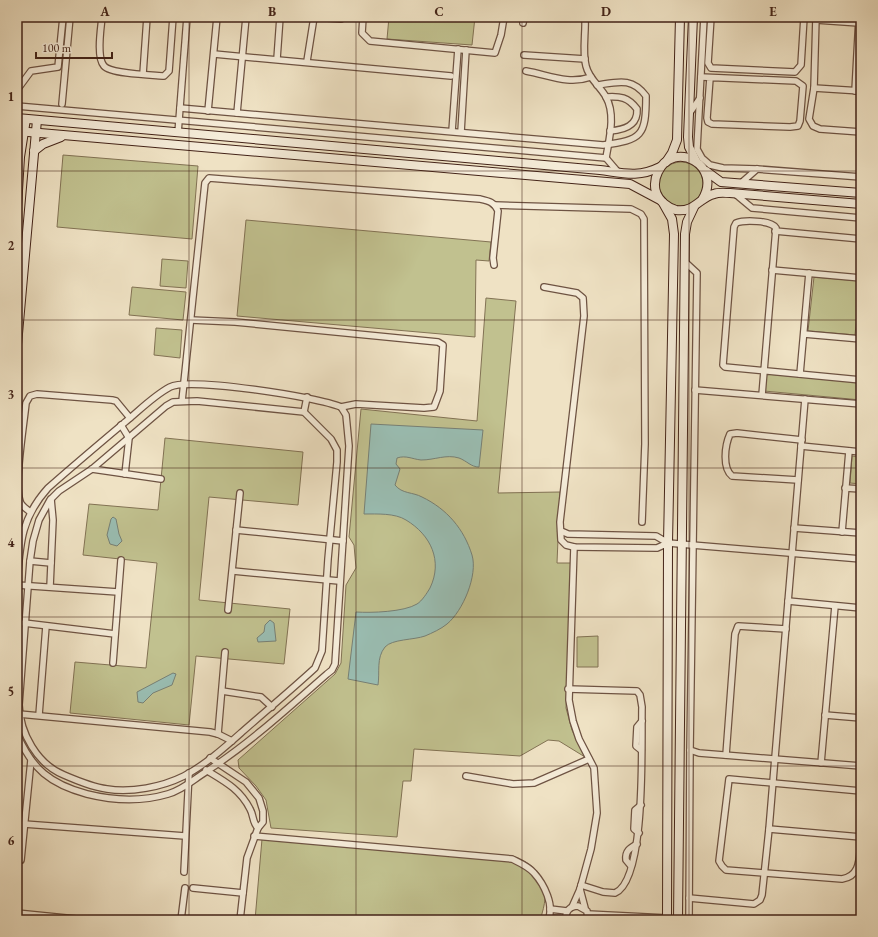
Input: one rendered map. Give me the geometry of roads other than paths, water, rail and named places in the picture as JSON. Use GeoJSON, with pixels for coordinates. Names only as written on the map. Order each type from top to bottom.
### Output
{"type":"FeatureCollection","features":[{"type":"Feature","properties":{"kind":"street"},"geometry":{"type":"LineString","coordinates":[[17,90],[31,71],[55,68],[60,64],[63,17]]}},
{"type":"Feature","properties":{"kind":"street"},"geometry":{"type":"LineString","coordinates":[[62,104],[70,17]]}},
{"type":"Feature","properties":{"kind":"street"},"geometry":{"type":"LineString","coordinates":[[102,17],[100,47],[104,66],[113,70],[164,76],[168,73],[173,17]]}},
{"type":"Feature","properties":{"kind":"street"},"geometry":{"type":"LineString","coordinates":[[143,74],[147,17]]}},
{"type":"Feature","properties":{"kind":"street"},"geometry":{"type":"LineString","coordinates":[[178,133],[187,17]]}},
{"type":"Feature","properties":{"kind":"street"},"geometry":{"type":"LineString","coordinates":[[208,111],[217,17]]}},
{"type":"Feature","properties":{"kind":"street"},"geometry":{"type":"LineString","coordinates":[[237,113],[246,17]]}},
{"type":"Feature","properties":{"kind":"street"},"geometry":{"type":"LineString","coordinates":[[277,59],[280,17]]}},
{"type":"Feature","properties":{"kind":"street"},"geometry":{"type":"LineString","coordinates":[[307,61],[314,17],[341,19]]}},
{"type":"Feature","properties":{"kind":"street"},"geometry":{"type":"LineString","coordinates":[[363,17],[362,33],[370,41],[495,53],[501,35],[504,17]]}},
{"type":"Feature","properties":{"kind":"street"},"geometry":{"type":"LineString","coordinates":[[585,17],[586,66],[591,77],[610,105],[611,118],[606,158]]}},
{"type":"Feature","properties":{"kind":"street"},"geometry":{"type":"LineString","coordinates":[[580,887],[588,917],[667,919],[668,543],[674,234],[672,219],[656,192],[655,179],[672,153],[677,140],[680,17]]}},
{"type":"Feature","properties":{"kind":"street"},"geometry":{"type":"LineString","coordinates":[[693,17],[688,137],[689,147],[708,179],[707,190],[702,200]]}},
{"type":"Feature","properties":{"kind":"street"},"geometry":{"type":"LineString","coordinates":[[704,17],[697,149],[702,158],[710,165],[723,168],[757,169],[861,177]]}},
{"type":"Feature","properties":{"kind":"street"},"geometry":{"type":"LineString","coordinates":[[711,17],[708,63],[711,68],[794,72],[800,68],[801,65],[804,17]]}},
{"type":"Feature","properties":{"kind":"street"},"geometry":{"type":"LineString","coordinates":[[814,88],[858,91],[859,20],[816,19],[814,88],[809,119],[813,126],[820,129],[861,132]]}},
{"type":"Feature","properties":{"kind":"street"},"geometry":{"type":"LineString","coordinates":[[452,131],[458,49]]}},
{"type":"Feature","properties":{"kind":"street"},"geometry":{"type":"LineString","coordinates":[[461,132],[466,50]]}},
{"type":"Feature","properties":{"kind":"street"},"geometry":{"type":"LineString","coordinates":[[214,54],[307,61],[451,76]]}},
{"type":"Feature","properties":{"kind":"street"},"geometry":{"type":"LineString","coordinates":[[524,55],[585,59]]}},
{"type":"Feature","properties":{"kind":"street"},"geometry":{"type":"LineString","coordinates":[[526,71],[572,81],[580,81],[591,77]]}},
{"type":"Feature","properties":{"kind":"street"},"geometry":{"type":"LineString","coordinates":[[701,77],[796,81],[801,83],[804,86],[800,121],[798,126],[712,124],[708,122],[710,78]]}},
{"type":"Feature","properties":{"kind":"street"},"geometry":{"type":"LineString","coordinates":[[180,108],[608,144],[622,143],[634,139],[640,134],[643,128],[646,96],[637,85],[629,82],[597,85]]}},
{"type":"Feature","properties":{"kind":"street"},"geometry":{"type":"LineString","coordinates":[[606,97],[618,96],[626,98],[637,109],[637,115],[629,127],[622,130],[610,131]]}},
{"type":"Feature","properties":{"kind":"street"},"geometry":{"type":"LineString","coordinates":[[689,114],[701,96]]}},
{"type":"Feature","properties":{"kind":"street"},"geometry":{"type":"LineString","coordinates":[[17,106],[606,158],[618,172]]}},
{"type":"Feature","properties":{"kind":"street"},"geometry":{"type":"LineString","coordinates":[[17,207],[21,119],[632,174],[648,173],[675,158],[684,157],[699,164],[712,177],[721,182],[861,193]]}},
{"type":"Feature","properties":{"kind":"street"},"geometry":{"type":"LineString","coordinates":[[17,345],[37,120]]}},
{"type":"Feature","properties":{"kind":"street"},"geometry":{"type":"LineString","coordinates":[[21,131],[630,184],[676,210],[688,210],[714,194],[734,193],[861,204]]}},
{"type":"Feature","properties":{"kind":"street"},"geometry":{"type":"LineString","coordinates":[[34,151],[53,138],[67,135]]}},
{"type":"Feature","properties":{"kind":"street"},"geometry":{"type":"LineString","coordinates":[[740,184],[757,169]]}},
{"type":"Feature","properties":{"kind":"street"},"geometry":{"type":"LineString","coordinates":[[182,401],[205,183],[209,178],[480,199],[495,205],[631,210],[642,214],[644,220],[645,444],[642,522]]}},
{"type":"Feature","properties":{"kind":"street"},"geometry":{"type":"LineString","coordinates":[[734,193],[752,208],[861,218]]}},
{"type":"Feature","properties":{"kind":"street"},"geometry":{"type":"LineString","coordinates":[[494,265],[493,258],[498,211],[495,205]]}},
{"type":"Feature","properties":{"kind":"street"},"geometry":{"type":"LineString","coordinates":[[678,920],[684,262],[687,222],[694,207]]}},
{"type":"Feature","properties":{"kind":"street"},"geometry":{"type":"LineString","coordinates":[[762,395],[763,371],[776,232],[775,226],[769,223],[742,221],[736,223],[722,361],[725,367],[763,371],[861,380]]}},
{"type":"Feature","properties":{"kind":"street"},"geometry":{"type":"LineString","coordinates":[[776,232],[861,238]]}},
{"type":"Feature","properties":{"kind":"street"},"geometry":{"type":"LineString","coordinates":[[684,262],[697,273],[692,545],[693,633],[690,752],[689,920]]}},
{"type":"Feature","properties":{"kind":"street"},"geometry":{"type":"LineString","coordinates":[[772,270],[861,278]]}},
{"type":"Feature","properties":{"kind":"street"},"geometry":{"type":"LineString","coordinates":[[800,374],[809,273]]}},
{"type":"Feature","properties":{"kind":"street"},"geometry":{"type":"LineString","coordinates":[[544,287],[577,293],[583,298],[584,316],[560,522],[563,543],[574,547],[657,548],[668,543]]}},
{"type":"Feature","properties":{"kind":"street"},"geometry":{"type":"LineString","coordinates":[[118,592],[50,586],[17,585],[22,531],[30,512],[48,488],[121,425],[171,387],[183,384],[307,397],[341,407],[356,404],[424,408],[434,407],[440,391],[443,345],[438,342],[236,322],[191,320]]}},
{"type":"Feature","properties":{"kind":"street"},"geometry":{"type":"LineString","coordinates":[[804,334],[860,339],[861,326]]}},
{"type":"Feature","properties":{"kind":"street"},"geometry":{"type":"LineString","coordinates":[[695,390],[861,404]]}},
{"type":"Feature","properties":{"kind":"street"},"geometry":{"type":"LineString","coordinates":[[30,512],[19,500],[19,478],[26,403],[30,396],[37,394],[112,400],[116,401],[130,418]]}},
{"type":"Feature","properties":{"kind":"street"},"geometry":{"type":"LineString","coordinates":[[304,412],[307,397]]}},
{"type":"Feature","properties":{"kind":"street"},"geometry":{"type":"LineString","coordinates":[[689,898],[754,904],[760,900],[769,829],[805,399]]}},
{"type":"Feature","properties":{"kind":"street"},"geometry":{"type":"LineString","coordinates":[[197,400],[304,412],[320,427],[337,450],[326,580],[322,651],[319,663],[272,707],[232,741],[200,766],[171,781],[141,789],[108,789],[87,784],[57,772],[45,763],[26,737],[20,714],[24,623],[33,541],[38,520],[51,499],[59,491],[92,469],[166,406],[173,402],[197,400]]}},
{"type":"Feature","properties":{"kind":"street"},"geometry":{"type":"LineString","coordinates":[[17,734],[25,753],[31,760],[52,780],[70,790],[103,798],[133,801],[168,794],[189,783],[231,756],[332,670],[334,664],[349,446],[346,415],[341,407]]}},
{"type":"Feature","properties":{"kind":"street"},"geometry":{"type":"LineString","coordinates":[[121,425],[129,438],[126,474]]}},
{"type":"Feature","properties":{"kind":"street"},"geometry":{"type":"LineString","coordinates":[[798,480],[732,476],[726,468],[727,440],[730,434],[737,433],[861,452]]}},
{"type":"Feature","properties":{"kind":"street"},"geometry":{"type":"LineString","coordinates":[[337,450],[349,446]]}},
{"type":"Feature","properties":{"kind":"street"},"geometry":{"type":"LineString","coordinates":[[842,532],[849,451]]}},
{"type":"Feature","properties":{"kind":"street"},"geometry":{"type":"LineString","coordinates":[[92,469],[161,479]]}},
{"type":"Feature","properties":{"kind":"street"},"geometry":{"type":"LineString","coordinates":[[845,488],[861,489]]}},
{"type":"Feature","properties":{"kind":"street"},"geometry":{"type":"LineString","coordinates":[[228,610],[240,493]]}},
{"type":"Feature","properties":{"kind":"street"},"geometry":{"type":"LineString","coordinates":[[50,586],[53,520],[51,499]]}},
{"type":"Feature","properties":{"kind":"street"},"geometry":{"type":"LineString","coordinates":[[794,528],[861,533]]}},
{"type":"Feature","properties":{"kind":"street"},"geometry":{"type":"LineString","coordinates":[[236,530],[343,541]]}},
{"type":"Feature","properties":{"kind":"street"},"geometry":{"type":"LineString","coordinates":[[561,531],[568,534],[656,536],[668,543],[861,559]]}},
{"type":"Feature","properties":{"kind":"street"},"geometry":{"type":"LineString","coordinates":[[254,836],[512,859],[534,873],[548,897],[550,909],[548,919],[566,920],[580,887],[591,850],[597,812],[594,768],[579,739],[573,721],[568,689],[574,547]]}},
{"type":"Feature","properties":{"kind":"street"},"geometry":{"type":"LineString","coordinates":[[113,663],[121,560]]}},
{"type":"Feature","properties":{"kind":"street"},"geometry":{"type":"LineString","coordinates":[[30,562],[51,563]]}},
{"type":"Feature","properties":{"kind":"street"},"geometry":{"type":"LineString","coordinates":[[233,571],[339,581]]}},
{"type":"Feature","properties":{"kind":"street"},"geometry":{"type":"LineString","coordinates":[[788,601],[861,608]]}},
{"type":"Feature","properties":{"kind":"street"},"geometry":{"type":"LineString","coordinates":[[821,763],[835,606]]}},
{"type":"Feature","properties":{"kind":"street"},"geometry":{"type":"LineString","coordinates":[[24,623],[115,634]]}},
{"type":"Feature","properties":{"kind":"street"},"geometry":{"type":"LineString","coordinates":[[39,715],[46,626]]}},
{"type":"Feature","properties":{"kind":"street"},"geometry":{"type":"LineString","coordinates":[[726,755],[735,634],[738,626],[786,629]]}},
{"type":"Feature","properties":{"kind":"street"},"geometry":{"type":"LineString","coordinates":[[218,734],[225,652]]}},
{"type":"Feature","properties":{"kind":"street"},"geometry":{"type":"LineString","coordinates":[[568,689],[637,691],[642,701],[642,720],[637,727],[636,746],[641,750],[641,805],[635,810],[634,829],[639,833],[631,866],[622,888],[615,893],[580,887]]}},
{"type":"Feature","properties":{"kind":"street"},"geometry":{"type":"LineString","coordinates":[[222,691],[261,697],[272,707]]}},
{"type":"Feature","properties":{"kind":"street"},"geometry":{"type":"LineString","coordinates":[[20,714],[218,734],[232,741]]}},
{"type":"Feature","properties":{"kind":"street"},"geometry":{"type":"LineString","coordinates":[[825,715],[861,718]]}},
{"type":"Feature","properties":{"kind":"street"},"geometry":{"type":"LineString","coordinates":[[690,752],[861,766]]}},
{"type":"Feature","properties":{"kind":"street"},"geometry":{"type":"LineString","coordinates":[[210,758],[246,782],[259,798],[263,811],[263,822],[254,836],[247,858],[240,920]]}},
{"type":"Feature","properties":{"kind":"street"},"geometry":{"type":"LineString","coordinates":[[466,776],[513,784],[534,783],[589,759]]}},
{"type":"Feature","properties":{"kind":"street"},"geometry":{"type":"LineString","coordinates":[[21,860],[31,760]]}},
{"type":"Feature","properties":{"kind":"street"},"geometry":{"type":"LineString","coordinates":[[200,766],[230,784],[241,794],[251,810],[253,824],[258,828]]}},
{"type":"Feature","properties":{"kind":"street"},"geometry":{"type":"LineString","coordinates":[[184,872],[189,773]]}},
{"type":"Feature","properties":{"kind":"street"},"geometry":{"type":"LineString","coordinates":[[861,791],[729,780],[719,861],[726,870],[764,874],[842,879],[850,878],[854,875],[858,867],[861,842]]}},
{"type":"Feature","properties":{"kind":"street"},"geometry":{"type":"LineString","coordinates":[[24,824],[185,836]]}},
{"type":"Feature","properties":{"kind":"street"},"geometry":{"type":"LineString","coordinates":[[769,829],[861,837]]}},
{"type":"Feature","properties":{"kind":"street"},"geometry":{"type":"LineString","coordinates":[[631,866],[626,860],[626,853],[630,848],[637,844]]}},
{"type":"Feature","properties":{"kind":"street"},"geometry":{"type":"LineString","coordinates":[[181,920],[185,888]]}},
{"type":"Feature","properties":{"kind":"street"},"geometry":{"type":"LineString","coordinates":[[193,888],[243,893]]}},
{"type":"Feature","properties":{"kind":"street"},"geometry":{"type":"LineString","coordinates":[[550,909],[570,909],[578,906],[585,908]]}},
{"type":"Feature","properties":{"kind":"street"},"geometry":{"type":"LineString","coordinates":[[17,913],[86,920]]}},
{"type":"Feature","properties":{"kind":"water"},"geometry":{"type":"Polygon","coordinates":[[[371,424],[483,430],[479,467],[454,457],[421,460],[406,457],[397,458],[396,464],[400,469],[395,485],[401,490],[419,495],[439,507],[447,514],[459,528],[469,546],[472,555],[473,572],[464,602],[447,624],[425,636],[393,642],[385,647],[379,660],[378,685],[348,679],[356,612],[378,612],[404,609],[417,604],[423,599],[434,578],[435,559],[428,541],[415,526],[406,520],[397,516],[386,514],[364,514],[371,424]]]}},
{"type":"Feature","properties":{"kind":"water"},"geometry":{"type":"Polygon","coordinates":[[[113,517],[116,519],[122,541],[117,546],[110,544],[107,535],[111,519],[113,517]]]}},
{"type":"Feature","properties":{"kind":"water"},"geometry":{"type":"Polygon","coordinates":[[[270,620],[274,623],[276,641],[258,642],[257,638],[264,632],[265,625],[270,620]]]}},
{"type":"Feature","properties":{"kind":"water"},"geometry":{"type":"Polygon","coordinates":[[[173,673],[176,674],[172,685],[153,693],[143,703],[138,702],[137,692],[173,673]]]}}]}
